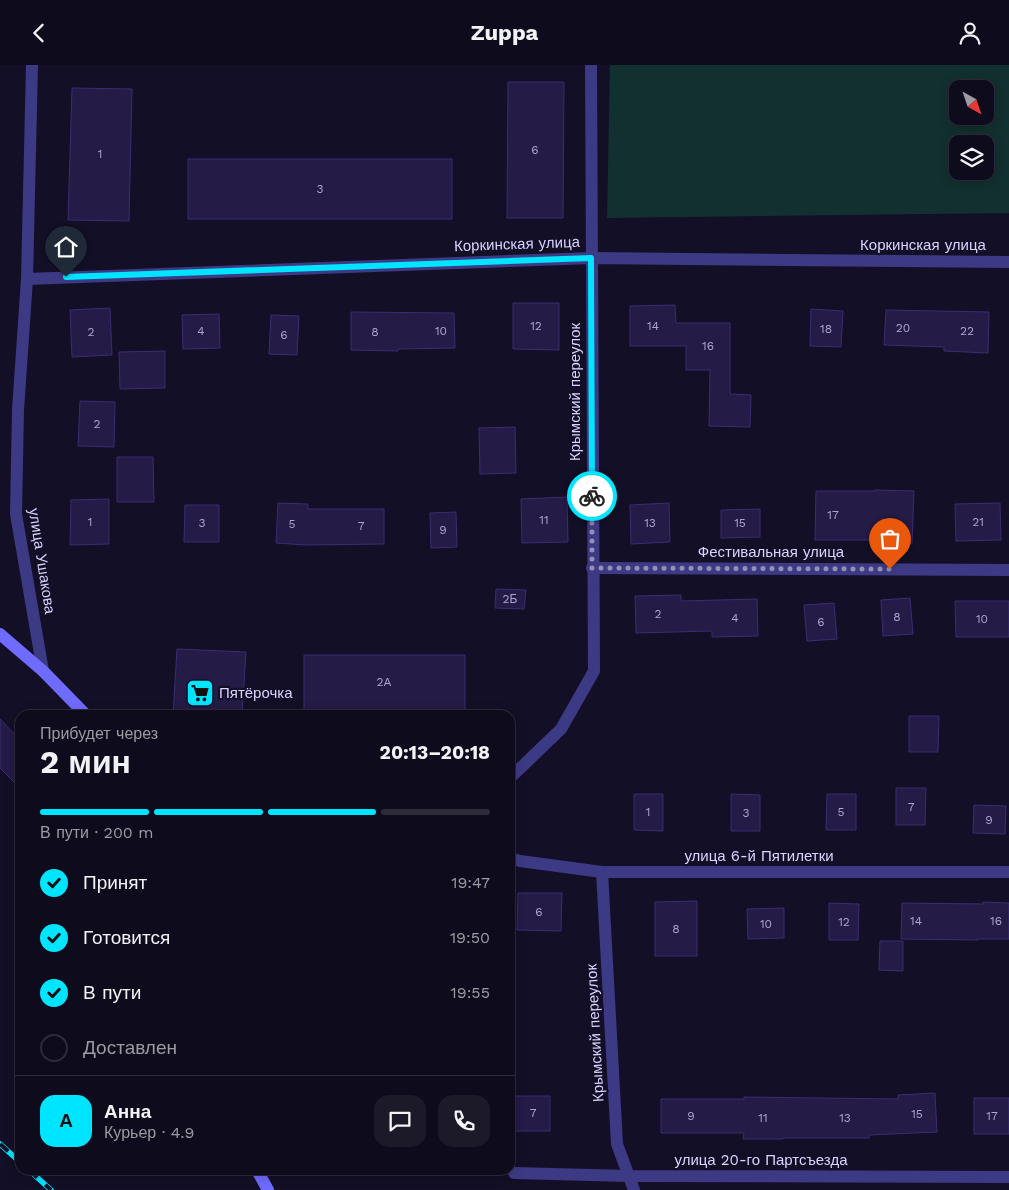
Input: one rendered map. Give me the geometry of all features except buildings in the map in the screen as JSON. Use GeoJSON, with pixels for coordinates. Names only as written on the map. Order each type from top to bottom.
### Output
{"type":"FeatureCollection","features":[{"type":"Feature","properties":{"kind":"main road"},"geometry":{"type":"LineString","coordinates":[[0,634],[43,671],[81,710]]}},
{"type":"Feature","properties":{"kind":"main road"},"geometry":{"type":"LineString","coordinates":[[260,1175],[268,1190]]}},
{"type":"Feature","properties":{"kind":"street","name":"улица Ушакова"},"geometry":{"type":"LineString","coordinates":[[32,65],[27,279],[18,411],[16,514],[43,671]]}},
{"type":"Feature","properties":{"kind":"street","name":"Крымский переулок"},"geometry":{"type":"LineString","coordinates":[[515,773],[561,729],[594,671],[590,65]]}},
{"type":"Feature","properties":{"kind":"street","name":"Коркинская улица"},"geometry":{"type":"LineString","coordinates":[[27,279],[591,258],[1009,261]]}},
{"type":"Feature","properties":{"kind":"street","name":"Фестивальная улица"},"geometry":{"type":"LineString","coordinates":[[592,568],[1009,570]]}},
{"type":"Feature","properties":{"kind":"street","name":"улица 6-й Пятилетки"},"geometry":{"type":"LineString","coordinates":[[515,860],[602,872],[1009,873]]}},
{"type":"Feature","properties":{"kind":"street","name":"Крымский переулок"},"geometry":{"type":"LineString","coordinates":[[602,872],[617,1144],[634,1190]]}},
{"type":"Feature","properties":{"kind":"street","name":"улица 20-го Партсъезда"},"geometry":{"type":"LineString","coordinates":[[515,1173],[629,1177],[1009,1177]]}},
{"type":"Feature","properties":{"kind":"green space"},"geometry":{"type":"Polygon","coordinates":[[[610,65],[1009,65],[1009,213],[607,218],[610,65]]]}},
{"type":"Feature","properties":{"kind":"railway"},"geometry":{"type":"LineString","coordinates":[[0,1144],[15,1158]]}},
{"type":"Feature","properties":{"kind":"railway"},"geometry":{"type":"LineString","coordinates":[[34,1175],[51,1190]]}},
{"type":"Feature","properties":{"kind":"way so far"},"geometry":{"type":"LineString","coordinates":[[592,496],[592,568],[890,569]]}},
{"type":"Feature","properties":{"kind":"place","name":"Пятёрочка"},"geometry":{"type":"Point","coordinates":[200,693]}},
{"type":"Feature","properties":{"kind":"route"},"geometry":{"type":"LineString","coordinates":[[66,277],[591,258],[592,496]]}}]}
